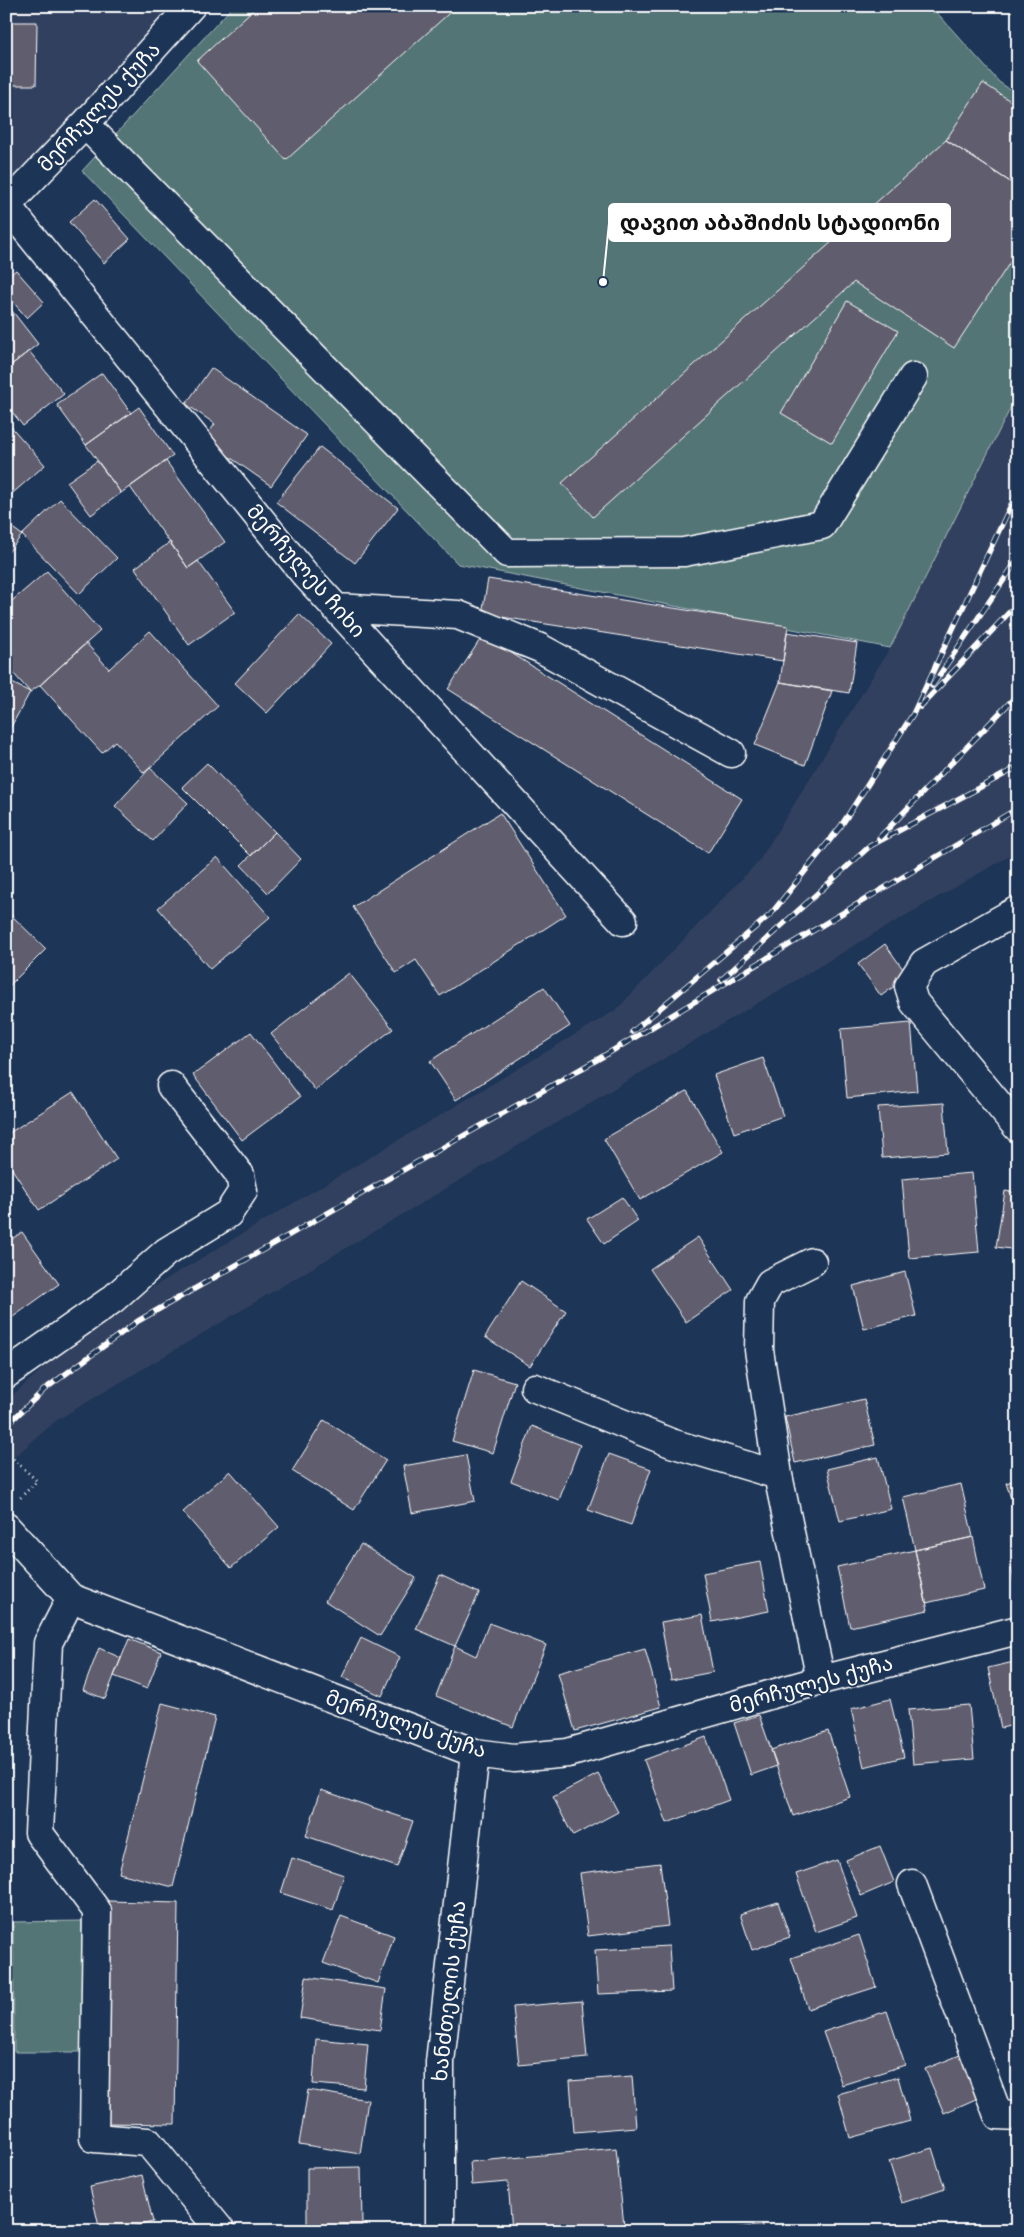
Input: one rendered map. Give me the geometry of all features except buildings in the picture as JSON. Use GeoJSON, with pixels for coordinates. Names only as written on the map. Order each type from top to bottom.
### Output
{"type":"FeatureCollection","features":[{"type":"Feature","properties":{"kind":"street","name":"მერჩულეს ქუჩა"},"geometry":{"type":"LineString","coordinates":[[7,206],[85,124],[191,6]]}},
{"type":"Feature","properties":{"kind":"street"},"geometry":{"type":"LineString","coordinates":[[85,124],[506,553],[684,552],[822,526],[913,377]]}},
{"type":"Feature","properties":{"kind":"street","name":"მერჩულეს ჩიხი"},"geometry":{"type":"LineString","coordinates":[[7,206],[297,564],[623,921]]}},
{"type":"Feature","properties":{"kind":"street"},"geometry":{"type":"LineString","coordinates":[[336,608],[458,615],[540,648],[731,752]]}},
{"type":"Feature","properties":{"kind":"street"},"geometry":{"type":"LineString","coordinates":[[1018,910],[924,964],[909,986],[914,1002],[1018,1128]]}},
{"type":"Feature","properties":{"kind":"street"},"geometry":{"type":"LineString","coordinates":[[6,1374],[113,1299],[166,1252],[228,1214],[243,1191],[240,1175],[171,1086]]}},
{"type":"Feature","properties":{"kind":"street"},"geometry":{"type":"LineString","coordinates":[[812,1262],[770,1283],[760,1301],[760,1350],[778,1475],[821,1680]]}},
{"type":"Feature","properties":{"kind":"street"},"geometry":{"type":"LineString","coordinates":[[535,1388],[670,1443],[778,1475]]}},
{"type":"Feature","properties":{"kind":"street","name":"მერჩულეს ქუჩა"},"geometry":{"type":"LineString","coordinates":[[11,1514],[72,1598],[475,1752],[514,1758],[568,1753],[821,1680],[1018,1630]]}},
{"type":"Feature","properties":{"kind":"street"},"geometry":{"type":"LineString","coordinates":[[72,1598],[48,1643],[39,1833],[97,1911],[94,2138],[148,2142],[221,2231]]}},
{"type":"Feature","properties":{"kind":"street","name":"ხანძთელის ქუჩა"},"geometry":{"type":"LineString","coordinates":[[440,2231],[440,2062],[475,1752]]}},
{"type":"Feature","properties":{"kind":"street"},"geometry":{"type":"LineString","coordinates":[[912,1884],[998,2115],[1018,2116]]}},
{"type":"Feature","properties":{"kind":"path"},"geometry":{"type":"LineString","coordinates":[[6,1452],[37,1481],[11,1514]]}},
{"type":"Feature","properties":{"kind":"shaded area"},"geometry":{"type":"Polygon","coordinates":[[[6,6],[177,6],[6,189],[6,6]]]}},
{"type":"Feature","properties":{"kind":"shaded area"},"geometry":{"type":"Polygon","coordinates":[[[1018,393],[1018,851],[877,932],[57,1420],[6,1464],[6,1401],[98,1320],[616,1010],[759,861],[890,648],[1018,393]]]}},
{"type":"Feature","properties":{"kind":"green space"},"geometry":{"type":"Polygon","coordinates":[[[233,6],[931,6],[999,82],[1018,95],[1018,393],[890,648],[458,564],[82,171],[233,6]]]}},
{"type":"Feature","properties":{"kind":"green space"},"geometry":{"type":"Polygon","coordinates":[[[82,1921],[82,2052],[14,2052],[13,1922],[82,1921]]]}},
{"type":"Feature","properties":{"kind":"railway"},"geometry":{"type":"LineString","coordinates":[[632,1032],[771,914],[841,826],[913,714],[1018,490]]}},
{"type":"Feature","properties":{"kind":"railway"},"geometry":{"type":"LineString","coordinates":[[932,686],[1018,559]]}},
{"type":"Feature","properties":{"kind":"railway"},"geometry":{"type":"LineString","coordinates":[[920,707],[1018,603]]}},
{"type":"Feature","properties":{"kind":"railway"},"geometry":{"type":"LineString","coordinates":[[879,838],[1018,694]]}},
{"type":"Feature","properties":{"kind":"railway"},"geometry":{"type":"LineString","coordinates":[[721,980],[870,846],[1018,767]]}},
{"type":"Feature","properties":{"kind":"railway"},"geometry":{"type":"LineString","coordinates":[[6,1426],[45,1389],[138,1321],[607,1054],[1018,808]]}},
{"type":"Feature","properties":{"kind":"place","name":"დავით აბაშიძის სტადიონი"},"geometry":{"type":"Point","coordinates":[603,282]}}]}
